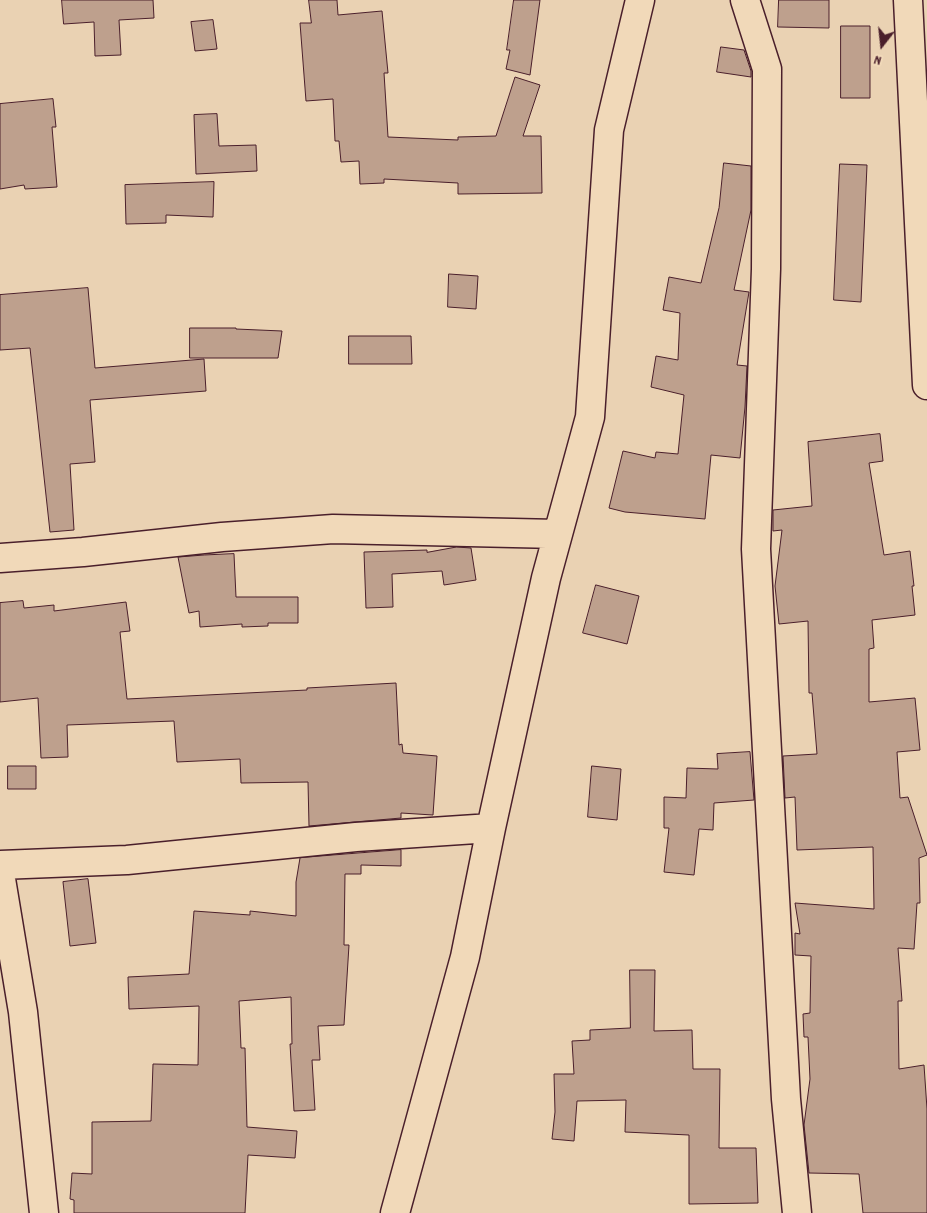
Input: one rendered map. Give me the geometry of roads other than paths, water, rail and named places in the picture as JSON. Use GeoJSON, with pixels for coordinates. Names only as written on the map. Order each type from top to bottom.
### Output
{"type":"FeatureCollection","features":[{"type":"Feature","properties":{"kind":"street"},"geometry":{"type":"LineString","coordinates":[[395,1213],[466,957],[491,828],[546,578],[590,417],[609,130],[640,0]]}},
{"type":"Feature","properties":{"kind":"street"},"geometry":{"type":"LineString","coordinates":[[745,0],[767,69],[766,269],[756,549],[786,1099],[797,1213]]}},
{"type":"Feature","properties":{"kind":"street"},"geometry":{"type":"LineString","coordinates":[[908,0],[927,385]]}},
{"type":"Feature","properties":{"kind":"street"},"geometry":{"type":"LineString","coordinates":[[0,558],[84,552],[222,537],[333,529],[558,534]]}},
{"type":"Feature","properties":{"kind":"street"},"geometry":{"type":"LineString","coordinates":[[0,865],[127,860],[356,837],[491,828]]}},
{"type":"Feature","properties":{"kind":"street"},"geometry":{"type":"LineString","coordinates":[[0,873],[23,1012],[44,1213]]}}]}
